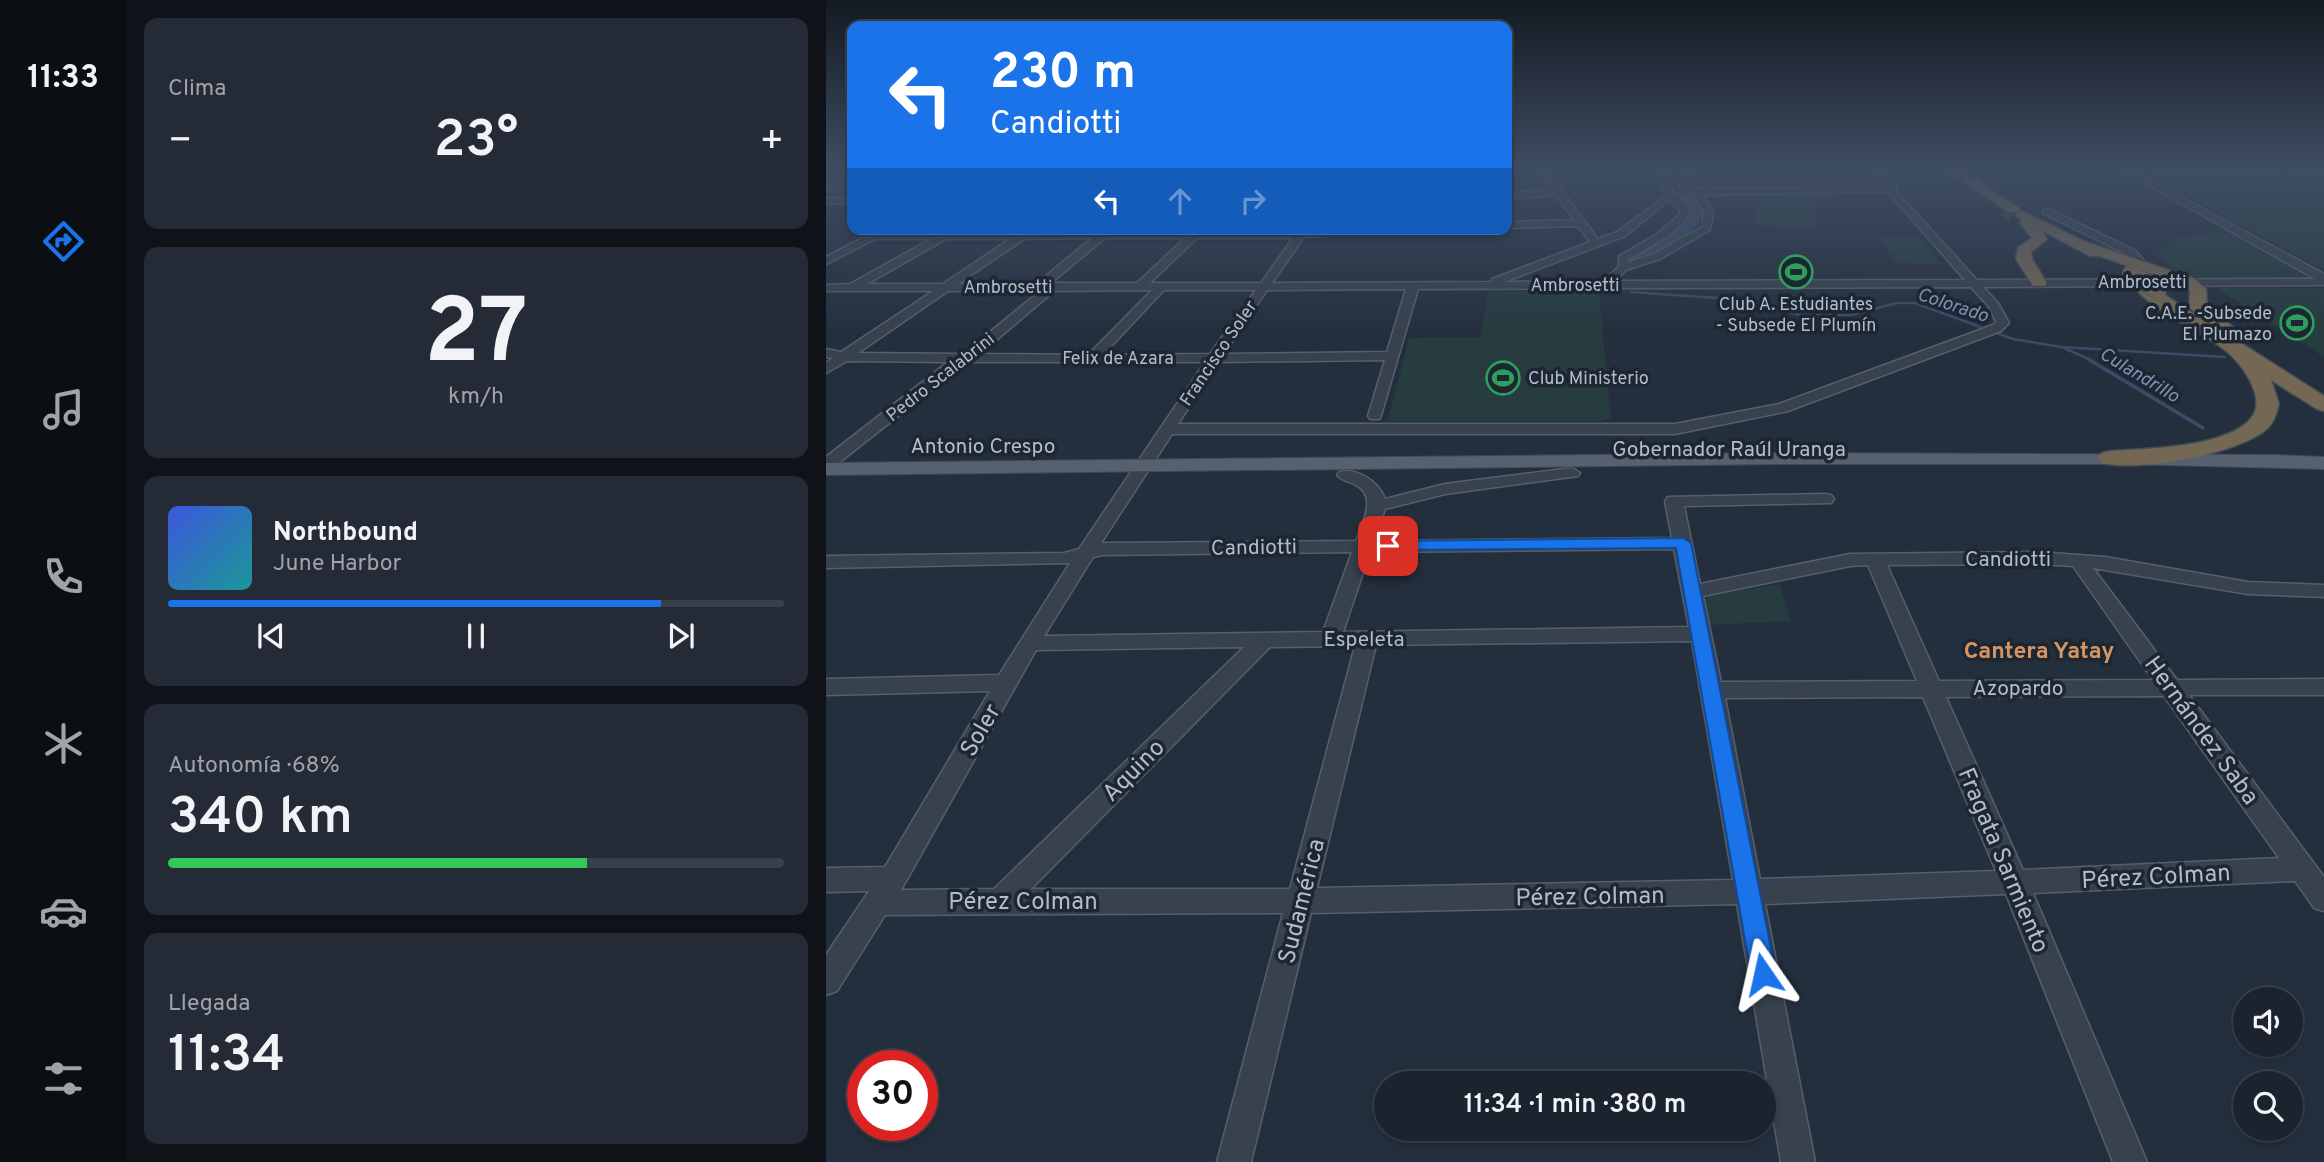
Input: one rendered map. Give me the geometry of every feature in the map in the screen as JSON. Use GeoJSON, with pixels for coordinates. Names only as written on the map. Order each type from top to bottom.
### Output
{"type":"FeatureCollection","features":[{"type":"Feature","properties":{"kind":"highway"},"geometry":{"type":"LineString","coordinates":[[2026,224],[2040,239],[2023,250],[2023,256],[2039,283]]}},
{"type":"Feature","properties":{"kind":"highway"},"geometry":{"type":"LineString","coordinates":[[2037,224],[2096,251],[2130,271],[2189,282],[2198,289],[2198,307],[2226,328],[2231,341],[2257,373],[2267,393],[2268,404],[2258,424],[2243,437],[2185,453],[2110,458]]}},
{"type":"Feature","properties":{"kind":"highway"},"geometry":{"type":"LineString","coordinates":[[2038,224],[2096,251],[2130,271],[2151,290],[2324,405]]}},
{"type":"Feature","properties":{"kind":"highway"},"geometry":{"type":"LineString","coordinates":[[2023,256],[2031,250],[2055,248],[2078,253],[2096,251]]}},
{"type":"Feature","properties":{"kind":"highway"},"geometry":{"type":"LineString","coordinates":[[2231,341],[2324,381]]}},
{"type":"Feature","properties":{"kind":"highway"},"geometry":{"type":"LineString","coordinates":[[2261,355],[2324,394]]}},
{"type":"Feature","properties":{"kind":"main road","name":"Gobernador Raúl Uranga"},"geometry":{"type":"LineString","coordinates":[[1137,473],[1684,458],[2110,458],[2324,463]]}},
{"type":"Feature","properties":{"kind":"main road","name":"Antonio Crespo"},"geometry":{"type":"LineString","coordinates":[[826,467],[1137,473]]}},
{"type":"Feature","properties":{"kind":"main road","name":"Gobernador Raúl Uranga"},"geometry":{"type":"LineString","coordinates":[[1137,473],[1345,475],[2100,469],[2324,473]]}},
{"type":"Feature","properties":{"kind":"main road","name":"Antonio Crespo"},"geometry":{"type":"LineString","coordinates":[[826,478],[1137,473]]}},
{"type":"Feature","properties":{"kind":"street"},"geometry":{"type":"LineString","coordinates":[[1512,225],[1536,224]]}},
{"type":"Feature","properties":{"kind":"street"},"geometry":{"type":"LineString","coordinates":[[1583,224],[1596,244]]}},
{"type":"Feature","properties":{"kind":"street"},"geometry":{"type":"LineString","coordinates":[[1489,286],[1621,234],[1634,224]]}},
{"type":"Feature","properties":{"kind":"street"},"geometry":{"type":"LineString","coordinates":[[1622,268],[1623,258],[1678,224]]}},
{"type":"Feature","properties":{"kind":"street"},"geometry":{"type":"LineString","coordinates":[[1612,285],[1609,281],[1622,268],[1656,257],[1707,228],[1707,224]]}},
{"type":"Feature","properties":{"kind":"street"},"geometry":{"type":"LineString","coordinates":[[1167,429],[1675,429],[1783,408],[1982,335],[2003,323],[2000,315],[1975,283],[1924,224]]}},
{"type":"Feature","properties":{"kind":"street"},"geometry":{"type":"LineString","coordinates":[[2063,224],[2096,251]]}},
{"type":"Feature","properties":{"kind":"street"},"geometry":{"type":"LineString","coordinates":[[2223,224],[2324,281]]}},
{"type":"Feature","properties":{"kind":"street"},"geometry":{"type":"LineString","coordinates":[[826,261],[872,236],[968,235]]}},
{"type":"Feature","properties":{"kind":"street"},"geometry":{"type":"LineString","coordinates":[[832,355],[944,287],[1015,235]]}},
{"type":"Feature","properties":{"kind":"street"},"geometry":{"type":"LineString","coordinates":[[826,369],[832,355],[923,288],[1015,235]]}},
{"type":"Feature","properties":{"kind":"street","name":"Pedro Scalabrini"},"geometry":{"type":"LineString","coordinates":[[826,467],[963,359],[1104,235]]}},
{"type":"Feature","properties":{"kind":"street"},"geometry":{"type":"LineString","coordinates":[[1141,286],[1194,235]]}},
{"type":"Feature","properties":{"kind":"street","name":"Francisco Soler"},"geometry":{"type":"LineString","coordinates":[[1137,473],[1300,235]]}},
{"type":"Feature","properties":{"kind":"street"},"geometry":{"type":"LineString","coordinates":[[852,288],[943,236]]}},
{"type":"Feature","properties":{"kind":"street","name":"Ambrosetti"},"geometry":{"type":"LineString","coordinates":[[826,288],[2324,281]]}},
{"type":"Feature","properties":{"kind":"street"},"geometry":{"type":"LineString","coordinates":[[1092,359],[1162,286]]}},
{"type":"Feature","properties":{"kind":"street"},"geometry":{"type":"LineString","coordinates":[[1375,416],[1413,286]]}},
{"type":"Feature","properties":{"kind":"street","name":"Felix de Azara"},"geometry":{"type":"LineString","coordinates":[[832,355],[963,359],[1393,356]]}},
{"type":"Feature","properties":{"kind":"street","name":"Soler"},"geometry":{"type":"LineString","coordinates":[[826,981],[893,879],[1029,643],[1137,473]]}},
{"type":"Feature","properties":{"kind":"street"},"geometry":{"type":"LineString","coordinates":[[1377,506],[1456,487],[1572,473]]}},
{"type":"Feature","properties":{"kind":"street"},"geometry":{"type":"LineString","coordinates":[[1331,638],[1377,506],[1377,496],[1371,487],[1345,475]]}},
{"type":"Feature","properties":{"kind":"street"},"geometry":{"type":"LineString","coordinates":[[1798,1162],[1712,690],[1674,501],[1825,499]]}},
{"type":"Feature","properties":{"kind":"street","name":"Candiotti"},"geometry":{"type":"LineString","coordinates":[[826,562],[1065,559],[1101,549],[1683,543]]}},
{"type":"Feature","properties":{"kind":"street","name":"Candiotti"},"geometry":{"type":"LineString","coordinates":[[1692,592],[1850,560],[2038,558],[2078,561],[2248,588],[2324,591]]}},
{"type":"Feature","properties":{"kind":"street","name":"Fragata Sarmiento"},"geometry":{"type":"LineString","coordinates":[[1875,559],[2015,883],[2130,1162]]}},
{"type":"Feature","properties":{"kind":"street","name":"Hernández Saba"},"geometry":{"type":"LineString","coordinates":[[2078,561],[2324,900]]}},
{"type":"Feature","properties":{"kind":"street","name":"Espeleta"},"geometry":{"type":"LineString","coordinates":[[1029,643],[1699,634]]}},
{"type":"Feature","properties":{"kind":"street","name":"Aquino"},"geometry":{"type":"LineString","coordinates":[[1001,901],[1265,639]]}},
{"type":"Feature","properties":{"kind":"street","name":"Sudamérica"},"geometry":{"type":"LineString","coordinates":[[1234,1162],[1367,639]]}},
{"type":"Feature","properties":{"kind":"street"},"geometry":{"type":"LineString","coordinates":[[826,687],[1006,683]]}},
{"type":"Feature","properties":{"kind":"street","name":"Azopardo"},"geometry":{"type":"LineString","coordinates":[[1712,690],[2324,687]]}},
{"type":"Feature","properties":{"kind":"street","name":"Pérez Colman"},"geometry":{"type":"LineString","coordinates":[[877,903],[1301,901],[1748,893],[2301,869]]}},
{"type":"Feature","properties":{"kind":"street"},"geometry":{"type":"LineString","coordinates":[[826,880],[893,879]]}},
{"type":"Feature","properties":{"kind":"green space"},"geometry":{"type":"Polygon","coordinates":[[[1815,224],[1815,229],[1754,225],[1815,224]]]}},
{"type":"Feature","properties":{"kind":"green space"},"geometry":{"type":"Polygon","coordinates":[[[2239,224],[2324,224],[2324,270],[2239,224]]]}},
{"type":"Feature","properties":{"kind":"green space"},"geometry":{"type":"Polygon","coordinates":[[[2228,233],[2309,278],[2201,278],[2177,272],[2157,254],[2176,236],[2228,233]]]}},
{"type":"Feature","properties":{"kind":"green space"},"geometry":{"type":"Polygon","coordinates":[[[1877,236],[1918,236],[1941,264],[1897,263],[1877,236]]]}},
{"type":"Feature","properties":{"kind":"green space","name":"C.A.E. -Subsede El Plumazo"},"geometry":{"type":"Polygon","coordinates":[[[2216,288],[2324,288],[2324,357],[2216,288]]]}},
{"type":"Feature","properties":{"kind":"green space","name":"Club Ministerio"},"geometry":{"type":"Polygon","coordinates":[[[1589,289],[1599,292],[1611,418],[1602,421],[1388,421],[1409,338],[1480,337],[1489,290],[1589,289]]]}},
{"type":"Feature","properties":{"kind":"green space"},"geometry":{"type":"Polygon","coordinates":[[[1780,584],[1790,621],[1710,625],[1706,602],[1709,596],[1780,584]]]}},
{"type":"Feature","properties":{"kind":"water"},"geometry":{"type":"Polygon","coordinates":[[[1681,224],[1697,224],[1676,243],[1655,256],[1638,261],[1627,258],[1664,238],[1681,224]]]}},
{"type":"Feature","properties":{"kind":"waterway","name":"Colorado"},"geometry":{"type":"LineString","coordinates":[[1631,292],[1744,300],[1799,315],[1851,315],[1897,303],[1915,303],[2013,339],[2061,347],[2225,357]]}},
{"type":"Feature","properties":{"kind":"waterway","name":"Culandrillo"},"geometry":{"type":"LineString","coordinates":[[2064,348],[2091,360]]}},
{"type":"Feature","properties":{"kind":"waterway","name":"Culandrillo"},"geometry":{"type":"LineString","coordinates":[[2088,359],[2203,428]]}},
{"type":"Feature","properties":{"kind":"place","name":"Club A. Estudiantes - Subsede El Plumín"},"geometry":{"type":"Point","coordinates":[1796,272]}},
{"type":"Feature","properties":{"kind":"place","name":"C.A.E. -Subsede El Plumazo"},"geometry":{"type":"Point","coordinates":[2297,323]}},
{"type":"Feature","properties":{"kind":"place","name":"Club Ministerio"},"geometry":{"type":"Point","coordinates":[1503,378]}},
{"type":"Feature","properties":{"kind":"district","name":"Cantera Yatay"},"geometry":{"type":"Point","coordinates":[2039,650]}},
{"type":"Feature","properties":{"kind":"route"},"geometry":{"type":"LineString","coordinates":[[1388,546],[1683,543],[1763,974]]}}]}
